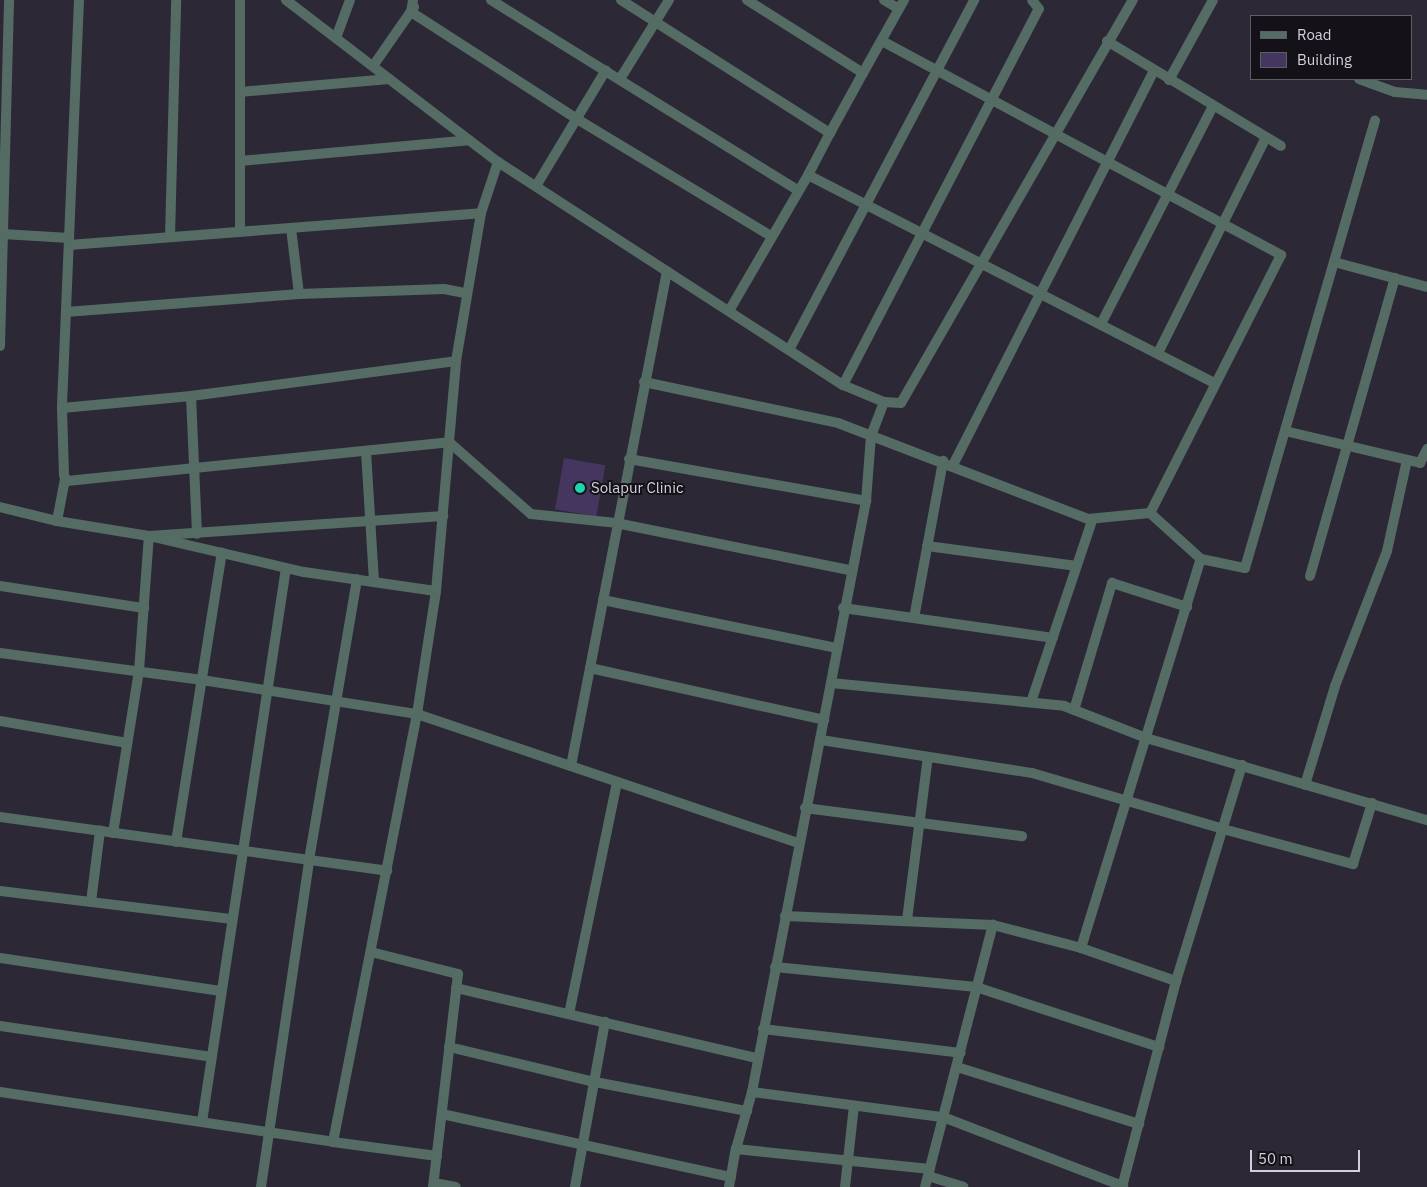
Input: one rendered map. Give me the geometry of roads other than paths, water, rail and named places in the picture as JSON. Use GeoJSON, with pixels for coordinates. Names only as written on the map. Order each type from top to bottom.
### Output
{"type":"FeatureCollection","features":[{"type":"Feature","properties":{"kind":"street"},"geometry":{"type":"LineString","coordinates":[[0,346],[3,234],[3,70],[9,0]]}},
{"type":"Feature","properties":{"kind":"street"},"geometry":{"type":"LineString","coordinates":[[57,521],[65,479],[62,408],[78,0]]}},
{"type":"Feature","properties":{"kind":"street"},"geometry":{"type":"LineString","coordinates":[[170,237],[176,0]]}},
{"type":"Feature","properties":{"kind":"street"},"geometry":{"type":"LineString","coordinates":[[240,0],[240,232]]}},
{"type":"Feature","properties":{"kind":"street"},"geometry":{"type":"LineString","coordinates":[[286,0],[498,162],[843,385],[884,402],[901,404],[909,393],[1107,41],[1133,0]]}},
{"type":"Feature","properties":{"kind":"street"},"geometry":{"type":"LineString","coordinates":[[336,38],[350,0]]}},
{"type":"Feature","properties":{"kind":"street"},"geometry":{"type":"LineString","coordinates":[[411,12],[413,0]]}},
{"type":"Feature","properties":{"kind":"street"},"geometry":{"type":"LineString","coordinates":[[373,66],[419,0]]}},
{"type":"Feature","properties":{"kind":"street"},"geometry":{"type":"LineString","coordinates":[[491,0],[798,190]]}},
{"type":"Feature","properties":{"kind":"street"},"geometry":{"type":"LineString","coordinates":[[621,0],[830,133]]}},
{"type":"Feature","properties":{"kind":"street"},"geometry":{"type":"LineString","coordinates":[[620,79],[669,0]]}},
{"type":"Feature","properties":{"kind":"street"},"geometry":{"type":"LineString","coordinates":[[746,0],[863,73]]}},
{"type":"Feature","properties":{"kind":"street"},"geometry":{"type":"LineString","coordinates":[[729,311],[808,175],[901,5],[884,0]]}},
{"type":"Feature","properties":{"kind":"street"},"geometry":{"type":"LineString","coordinates":[[789,350],[974,0]]}},
{"type":"Feature","properties":{"kind":"street"},"geometry":{"type":"LineString","coordinates":[[843,385],[1039,9],[1032,0]]}},
{"type":"Feature","properties":{"kind":"street"},"geometry":{"type":"LineString","coordinates":[[1169,80],[1213,0]]}},
{"type":"Feature","properties":{"kind":"street"},"geometry":{"type":"LineString","coordinates":[[411,12],[577,119],[771,236]]}},
{"type":"Feature","properties":{"kind":"street"},"geometry":{"type":"LineString","coordinates":[[882,41],[1166,191],[1281,255],[1150,513]]}},
{"type":"Feature","properties":{"kind":"street"},"geometry":{"type":"LineString","coordinates":[[1107,41],[1281,146]]}},
{"type":"Feature","properties":{"kind":"street"},"geometry":{"type":"LineString","coordinates":[[536,186],[606,70]]}},
{"type":"Feature","properties":{"kind":"street"},"geometry":{"type":"LineString","coordinates":[[914,618],[926,546],[948,463],[1040,292],[1154,71]]}},
{"type":"Feature","properties":{"kind":"street"},"geometry":{"type":"LineString","coordinates":[[240,92],[389,79]]}},
{"type":"Feature","properties":{"kind":"street"},"geometry":{"type":"LineString","coordinates":[[1362,80],[1400,93],[1427,96]]}},
{"type":"Feature","properties":{"kind":"street"},"geometry":{"type":"LineString","coordinates":[[1100,324],[1166,191],[1213,106]]}},
{"type":"Feature","properties":{"kind":"street"},"geometry":{"type":"LineString","coordinates":[[644,382],[814,417],[948,463],[1092,521],[1150,513],[1202,559],[1245,568],[1376,120]]}},
{"type":"Feature","properties":{"kind":"street"},"geometry":{"type":"LineString","coordinates":[[1158,353],[1266,137]]}},
{"type":"Feature","properties":{"kind":"street"},"geometry":{"type":"LineString","coordinates":[[240,160],[469,140]]}},
{"type":"Feature","properties":{"kind":"street"},"geometry":{"type":"LineString","coordinates":[[333,1142],[418,714],[436,591],[456,361],[465,293],[480,213],[498,162]]}},
{"type":"Feature","properties":{"kind":"street"},"geometry":{"type":"LineString","coordinates":[[808,175],[1215,383]]}},
{"type":"Feature","properties":{"kind":"street"},"geometry":{"type":"LineString","coordinates":[[3,234],[69,241],[170,237],[480,213]]}},
{"type":"Feature","properties":{"kind":"street"},"geometry":{"type":"LineString","coordinates":[[291,228],[299,294]]}},
{"type":"Feature","properties":{"kind":"street"},"geometry":{"type":"LineString","coordinates":[[1334,262],[1427,287]]}},
{"type":"Feature","properties":{"kind":"street"},"geometry":{"type":"LineString","coordinates":[[571,766],[616,523],[667,270]]}},
{"type":"Feature","properties":{"kind":"street"},"geometry":{"type":"LineString","coordinates":[[1310,576],[1349,445],[1395,278]]}},
{"type":"Feature","properties":{"kind":"street"},"geometry":{"type":"LineString","coordinates":[[66,312],[299,294],[444,289],[465,293]]}},
{"type":"Feature","properties":{"kind":"street"},"geometry":{"type":"LineString","coordinates":[[62,408],[191,396],[456,361]]}},
{"type":"Feature","properties":{"kind":"street"},"geometry":{"type":"LineString","coordinates":[[191,396],[197,534]]}},
{"type":"Feature","properties":{"kind":"street"},"geometry":{"type":"LineString","coordinates":[[442,1114],[584,1145],[730,1182],[736,1150],[752,1092],[798,843],[824,720],[850,570],[866,500],[871,436],[884,402]]}},
{"type":"Feature","properties":{"kind":"street"},"geometry":{"type":"LineString","coordinates":[[1285,430],[1425,464],[1427,449]]}},
{"type":"Feature","properties":{"kind":"street"},"geometry":{"type":"LineString","coordinates":[[65,479],[72,482],[449,442],[531,514],[616,523],[850,570]]}},
{"type":"Feature","properties":{"kind":"street"},"geometry":{"type":"LineString","coordinates":[[366,451],[374,581]]}},
{"type":"Feature","properties":{"kind":"street"},"geometry":{"type":"LineString","coordinates":[[629,459],[866,500]]}},
{"type":"Feature","properties":{"kind":"street"},"geometry":{"type":"LineString","coordinates":[[1305,785],[1335,686],[1387,551],[1407,460]]}},
{"type":"Feature","properties":{"kind":"street"},"geometry":{"type":"LineString","coordinates":[[0,507],[57,521],[149,536],[286,568],[436,591]]}},
{"type":"Feature","properties":{"kind":"street"},"geometry":{"type":"LineString","coordinates":[[149,536],[443,516]]}},
{"type":"Feature","properties":{"kind":"street"},"geometry":{"type":"LineString","coordinates":[[1031,702],[1092,521]]}},
{"type":"Feature","properties":{"kind":"street"},"geometry":{"type":"LineString","coordinates":[[113,833],[139,671],[149,536]]}},
{"type":"Feature","properties":{"kind":"street"},"geometry":{"type":"LineString","coordinates":[[926,546],[1077,566]]}},
{"type":"Feature","properties":{"kind":"street"},"geometry":{"type":"LineString","coordinates":[[176,842],[222,553]]}},
{"type":"Feature","properties":{"kind":"street"},"geometry":{"type":"LineString","coordinates":[[1081,948],[1202,559]]}},
{"type":"Feature","properties":{"kind":"street"},"geometry":{"type":"LineString","coordinates":[[202,1122],[286,568]]}},
{"type":"Feature","properties":{"kind":"street"},"geometry":{"type":"LineString","coordinates":[[261,1187],[309,860],[357,579]]}},
{"type":"Feature","properties":{"kind":"street"},"geometry":{"type":"LineString","coordinates":[[1074,710],[1112,582],[1186,607]]}},
{"type":"Feature","properties":{"kind":"street"},"geometry":{"type":"LineString","coordinates":[[0,586],[144,608]]}},
{"type":"Feature","properties":{"kind":"street"},"geometry":{"type":"LineString","coordinates":[[603,600],[837,648]]}},
{"type":"Feature","properties":{"kind":"street"},"geometry":{"type":"LineString","coordinates":[[843,608],[1053,638]]}},
{"type":"Feature","properties":{"kind":"street"},"geometry":{"type":"LineString","coordinates":[[0,653],[202,680],[418,714],[798,843]]}},
{"type":"Feature","properties":{"kind":"street"},"geometry":{"type":"LineString","coordinates":[[590,668],[824,720]]}},
{"type":"Feature","properties":{"kind":"street"},"geometry":{"type":"LineString","coordinates":[[831,682],[1031,702],[1074,710],[1146,738],[1427,820]]}},
{"type":"Feature","properties":{"kind":"street"},"geometry":{"type":"LineString","coordinates":[[0,721],[128,743]]}},
{"type":"Feature","properties":{"kind":"street"},"geometry":{"type":"LineString","coordinates":[[820,740],[1032,772],[1223,829],[1353,864],[1372,803]]}},
{"type":"Feature","properties":{"kind":"street"},"geometry":{"type":"LineString","coordinates":[[907,920],[928,757]]}},
{"type":"Feature","properties":{"kind":"street"},"geometry":{"type":"LineString","coordinates":[[752,1092],[943,1117],[1122,1186],[1176,981],[1242,765]]}},
{"type":"Feature","properties":{"kind":"street"},"geometry":{"type":"LineString","coordinates":[[569,1014],[617,782]]}},
{"type":"Feature","properties":{"kind":"street"},"geometry":{"type":"LineString","coordinates":[[805,808],[1022,836]]}},
{"type":"Feature","properties":{"kind":"street"},"geometry":{"type":"LineString","coordinates":[[0,817],[387,871]]}},
{"type":"Feature","properties":{"kind":"street"},"geometry":{"type":"LineString","coordinates":[[91,902],[100,831]]}},
{"type":"Feature","properties":{"kind":"street"},"geometry":{"type":"LineString","coordinates":[[0,891],[232,919]]}},
{"type":"Feature","properties":{"kind":"street"},"geometry":{"type":"LineString","coordinates":[[784,916],[993,925],[1081,948],[1176,981]]}},
{"type":"Feature","properties":{"kind":"street"},"geometry":{"type":"LineString","coordinates":[[925,1187],[958,1067],[976,987],[993,925]]}},
{"type":"Feature","properties":{"kind":"street"},"geometry":{"type":"LineString","coordinates":[[371,952],[458,974],[433,1185],[456,1187]]}},
{"type":"Feature","properties":{"kind":"street"},"geometry":{"type":"LineString","coordinates":[[0,958],[221,991]]}},
{"type":"Feature","properties":{"kind":"street"},"geometry":{"type":"LineString","coordinates":[[775,967],[976,987],[1159,1047]]}},
{"type":"Feature","properties":{"kind":"street"},"geometry":{"type":"LineString","coordinates":[[456,988],[758,1058]]}},
{"type":"Feature","properties":{"kind":"street"},"geometry":{"type":"LineString","coordinates":[[575,1187],[605,1022]]}},
{"type":"Feature","properties":{"kind":"street"},"geometry":{"type":"LineString","coordinates":[[0,1026],[212,1057]]}},
{"type":"Feature","properties":{"kind":"street"},"geometry":{"type":"LineString","coordinates":[[763,1029],[961,1053]]}},
{"type":"Feature","properties":{"kind":"street"},"geometry":{"type":"LineString","coordinates":[[449,1047],[594,1082],[747,1111]]}},
{"type":"Feature","properties":{"kind":"street"},"geometry":{"type":"LineString","coordinates":[[958,1067],[1139,1124]]}},
{"type":"Feature","properties":{"kind":"street"},"geometry":{"type":"LineString","coordinates":[[0,1092],[437,1156]]}},
{"type":"Feature","properties":{"kind":"street"},"geometry":{"type":"LineString","coordinates":[[845,1187],[854,1106]]}},
{"type":"Feature","properties":{"kind":"street"},"geometry":{"type":"LineString","coordinates":[[736,1150],[849,1161],[929,1172],[963,1187]]}},
{"type":"Feature","properties":{"kind":"place","name":"Solapur Clinic"},"geometry":{"type":"Point","coordinates":[580,488]}}]}
